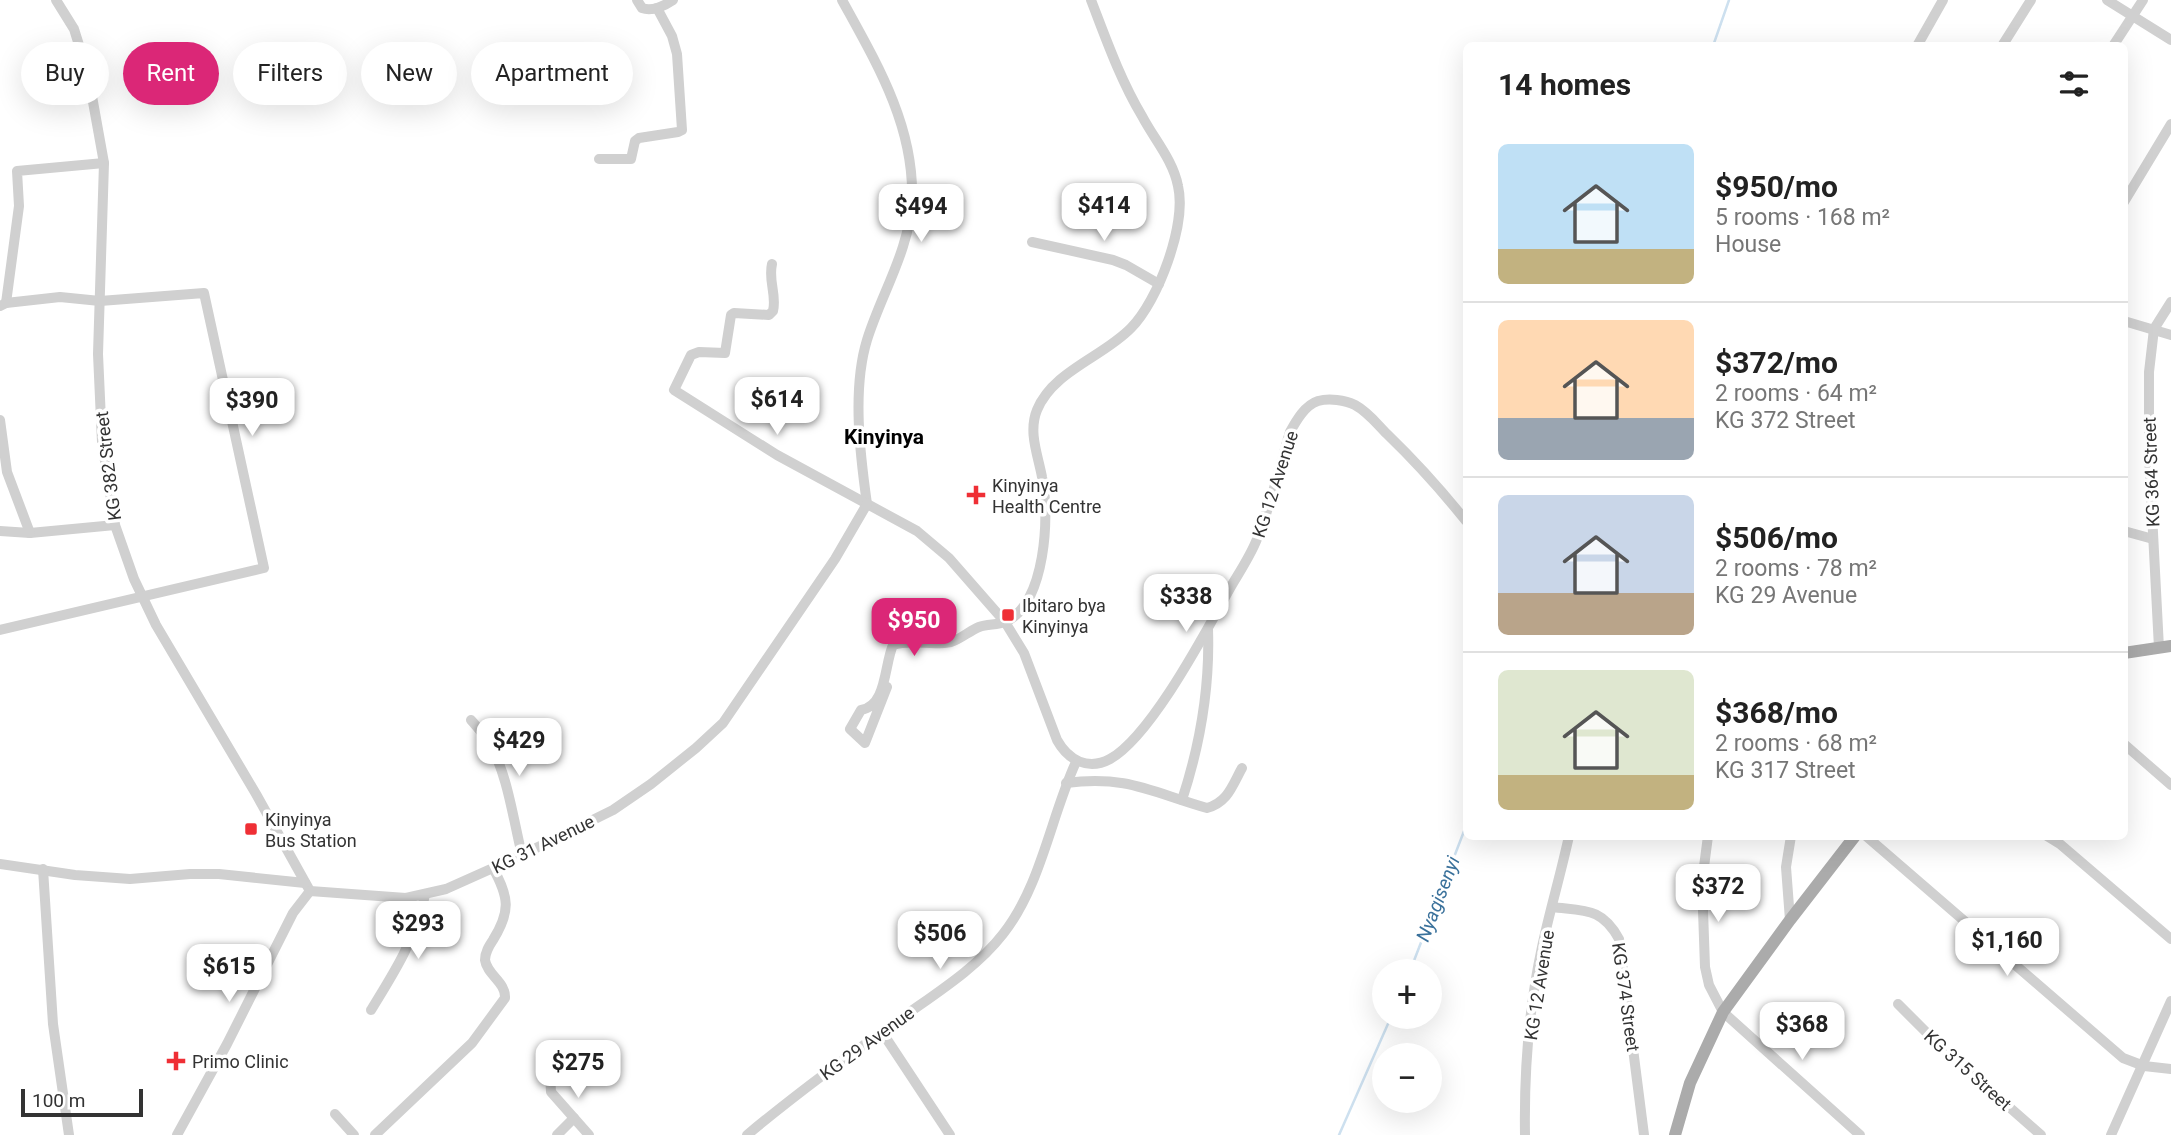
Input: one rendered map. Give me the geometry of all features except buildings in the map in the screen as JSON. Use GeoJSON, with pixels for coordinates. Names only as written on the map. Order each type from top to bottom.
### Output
{"type":"FeatureCollection","features":[{"type":"Feature","properties":{"kind":"main road"},"geometry":{"type":"LineString","coordinates":[[2128,652],[2165,647]]}},
{"type":"Feature","properties":{"kind":"main road"},"geometry":{"type":"LineString","coordinates":[[1675,1135],[1690,1083],[1723,1012],[1852,840]]}},
{"type":"Feature","properties":{"kind":"street","name":"KG 382 Street"},"geometry":{"type":"LineString","coordinates":[[57,0],[74,29],[88,74],[104,163],[98,354],[102,442],[115,525],[134,579],[156,625],[275,827],[307,887]]}},
{"type":"Feature","properties":{"kind":"street"},"geometry":{"type":"LineString","coordinates":[[637,0],[642,8],[648,10],[673,0]]}},
{"type":"Feature","properties":{"kind":"street"},"geometry":{"type":"LineString","coordinates":[[842,0],[892,95],[904,132],[912,196],[905,247],[867,339],[861,366],[859,394],[867,504]]}},
{"type":"Feature","properties":{"kind":"street"},"geometry":{"type":"LineString","coordinates":[[887,687],[865,743],[850,729],[861,710],[869,709],[878,701],[893,645],[950,642],[980,626],[1005,622],[1026,603],[1040,576],[1046,510],[1042,477],[1034,452],[1033,420],[1038,407],[1053,386],[1108,348],[1144,314],[1159,284],[1176,231],[1180,211],[1179,187],[1115,62],[1091,0]]}},
{"type":"Feature","properties":{"kind":"street"},"geometry":{"type":"LineString","coordinates":[[1919,42],[1943,0]]}},
{"type":"Feature","properties":{"kind":"street"},"geometry":{"type":"LineString","coordinates":[[2005,42],[2031,0]]}},
{"type":"Feature","properties":{"kind":"street"},"geometry":{"type":"LineString","coordinates":[[2107,0],[2171,40]]}},
{"type":"Feature","properties":{"kind":"street"},"geometry":{"type":"LineString","coordinates":[[2116,42],[2143,0]]}},
{"type":"Feature","properties":{"kind":"street"},"geometry":{"type":"LineString","coordinates":[[599,159],[631,159],[635,141],[639,138],[682,130],[684,124],[677,54],[672,36],[657,8]]}},
{"type":"Feature","properties":{"kind":"street"},"geometry":{"type":"LineString","coordinates":[[2128,195],[2171,124]]}},
{"type":"Feature","properties":{"kind":"street"},"geometry":{"type":"LineString","coordinates":[[0,630],[264,568],[204,293],[100,301],[60,296],[3,304],[19,206],[17,171],[104,163]]}},
{"type":"Feature","properties":{"kind":"street"},"geometry":{"type":"LineString","coordinates":[[1032,242],[1113,260],[1159,284]]}},
{"type":"Feature","properties":{"kind":"street"},"geometry":{"type":"LineString","coordinates":[[772,264],[770,274],[774,296],[773,311],[769,314],[734,313],[731,316],[725,353],[699,352],[691,355],[674,390],[754,441],[917,531],[948,558],[1005,622],[1034,672],[1057,740],[1063,751],[1076,762]]}},
{"type":"Feature","properties":{"kind":"street","name":"KG 364 Street"},"geometry":{"type":"LineString","coordinates":[[2165,647],[2153,539],[2149,408],[2150,353],[2154,329],[2171,302]]}},
{"type":"Feature","properties":{"kind":"street"},"geometry":{"type":"LineString","coordinates":[[2128,322],[2171,335]]}},
{"type":"Feature","properties":{"kind":"street","name":"KG 12 Avenue"},"geometry":{"type":"LineString","coordinates":[[1076,762],[1107,761],[1141,731],[1208,627],[1257,541],[1290,432],[1297,419],[1318,401],[1349,402],[1366,413],[1406,452],[1463,518]]}},
{"type":"Feature","properties":{"kind":"street"},"geometry":{"type":"LineString","coordinates":[[0,420],[7,472],[30,533]]}},
{"type":"Feature","properties":{"kind":"street","name":"KG 31 Avenue"},"geometry":{"type":"LineString","coordinates":[[0,864],[75,875],[130,879],[219,874],[406,898],[446,889],[612,810],[651,785],[723,723],[835,559],[867,504]]}},
{"type":"Feature","properties":{"kind":"street"},"geometry":{"type":"LineString","coordinates":[[0,531],[30,533],[115,525]]}},
{"type":"Feature","properties":{"kind":"street"},"geometry":{"type":"LineString","coordinates":[[2128,532],[2153,539]]}},
{"type":"Feature","properties":{"kind":"street"},"geometry":{"type":"LineString","coordinates":[[1182,800],[1199,744],[1204,709],[1208,627]]}},
{"type":"Feature","properties":{"kind":"street"},"geometry":{"type":"LineString","coordinates":[[471,720],[489,742],[498,763],[522,855]]}},
{"type":"Feature","properties":{"kind":"street"},"geometry":{"type":"LineString","coordinates":[[2128,747],[2171,785]]}},
{"type":"Feature","properties":{"kind":"street","name":"KG 29 Avenue"},"geometry":{"type":"LineString","coordinates":[[747,1135],[956,978],[1004,932],[1030,886],[1076,762]]}},
{"type":"Feature","properties":{"kind":"street"},"geometry":{"type":"LineString","coordinates":[[1066,783],[1110,780],[1148,788],[1207,808],[1219,805],[1225,799],[1242,768]]}},
{"type":"Feature","properties":{"kind":"street","name":"KG 12 Avenue"},"geometry":{"type":"LineString","coordinates":[[1525,1135],[1525,1091],[1534,995],[1542,945],[1568,840]]}},
{"type":"Feature","properties":{"kind":"street"},"geometry":{"type":"LineString","coordinates":[[1707,840],[1702,882],[1705,967],[1709,985],[1723,1012],[1860,1135]]}},
{"type":"Feature","properties":{"kind":"street"},"geometry":{"type":"LineString","coordinates":[[1790,840],[1786,867],[1790,920]]}},
{"type":"Feature","properties":{"kind":"street"},"geometry":{"type":"LineString","coordinates":[[1871,840],[2123,1058],[2144,1066],[2171,1069]]}},
{"type":"Feature","properties":{"kind":"street"},"geometry":{"type":"LineString","coordinates":[[2054,840],[2171,939]]}},
{"type":"Feature","properties":{"kind":"street"},"geometry":{"type":"LineString","coordinates":[[375,1135],[472,1043],[505,998],[505,991],[486,965],[485,958],[487,949],[503,924],[506,911],[505,890],[493,868]]}},
{"type":"Feature","properties":{"kind":"street"},"geometry":{"type":"LineString","coordinates":[[43,869],[53,1024],[69,1135]]}},
{"type":"Feature","properties":{"kind":"street"},"geometry":{"type":"LineString","coordinates":[[177,1135],[307,887]]}},
{"type":"Feature","properties":{"kind":"street"},"geometry":{"type":"LineString","coordinates":[[371,1010],[398,968],[419,922],[425,895]]}},
{"type":"Feature","properties":{"kind":"street","name":"KG 374 Street"},"geometry":{"type":"LineString","coordinates":[[1552,907],[1592,912],[1603,917],[1611,924],[1619,939],[1644,1135]]}},
{"type":"Feature","properties":{"kind":"street"},"geometry":{"type":"LineString","coordinates":[[2111,1135],[2171,1001]]}},
{"type":"Feature","properties":{"kind":"street","name":"KG 315 Street"},"geometry":{"type":"LineString","coordinates":[[1898,1004],[1942,1048],[2041,1135]]}},
{"type":"Feature","properties":{"kind":"street"},"geometry":{"type":"LineString","coordinates":[[882,1032],[950,1135]]}},
{"type":"Feature","properties":{"kind":"street"},"geometry":{"type":"LineString","coordinates":[[557,1064],[551,1074],[551,1092],[589,1135]]}},
{"type":"Feature","properties":{"kind":"street"},"geometry":{"type":"LineString","coordinates":[[335,1114],[354,1135]]}},
{"type":"Feature","properties":{"kind":"street"},"geometry":{"type":"LineString","coordinates":[[557,1135],[574,1118]]}},
{"type":"Feature","properties":{"kind":"waterway","name":"Nyagisenyi"},"geometry":{"type":"LineString","coordinates":[[1714,42],[1729,0]]}},
{"type":"Feature","properties":{"kind":"waterway","name":"Nyagisenyi"},"geometry":{"type":"LineString","coordinates":[[1415,959],[1463,834]]}},
{"type":"Feature","properties":{"kind":"waterway","name":"Nyagisenyi"},"geometry":{"type":"LineString","coordinates":[[1339,1135],[1386,1029]]}},
{"type":"Feature","properties":{"kind":"place","name":"Kinyinya Health Centre"},"geometry":{"type":"Point","coordinates":[976,495]}},
{"type":"Feature","properties":{"kind":"place","name":"Ibitaro bya Kinyinya"},"geometry":{"type":"Point","coordinates":[1008,615]}},
{"type":"Feature","properties":{"kind":"place","name":"Kinyinya Bus Station"},"geometry":{"type":"Point","coordinates":[251,829]}},
{"type":"Feature","properties":{"kind":"place","name":"Primo Clinic"},"geometry":{"type":"Point","coordinates":[176,1061]}},
{"type":"Feature","properties":{"kind":"district","name":"Kinyinya"},"geometry":{"type":"Point","coordinates":[884,437]}}]}
